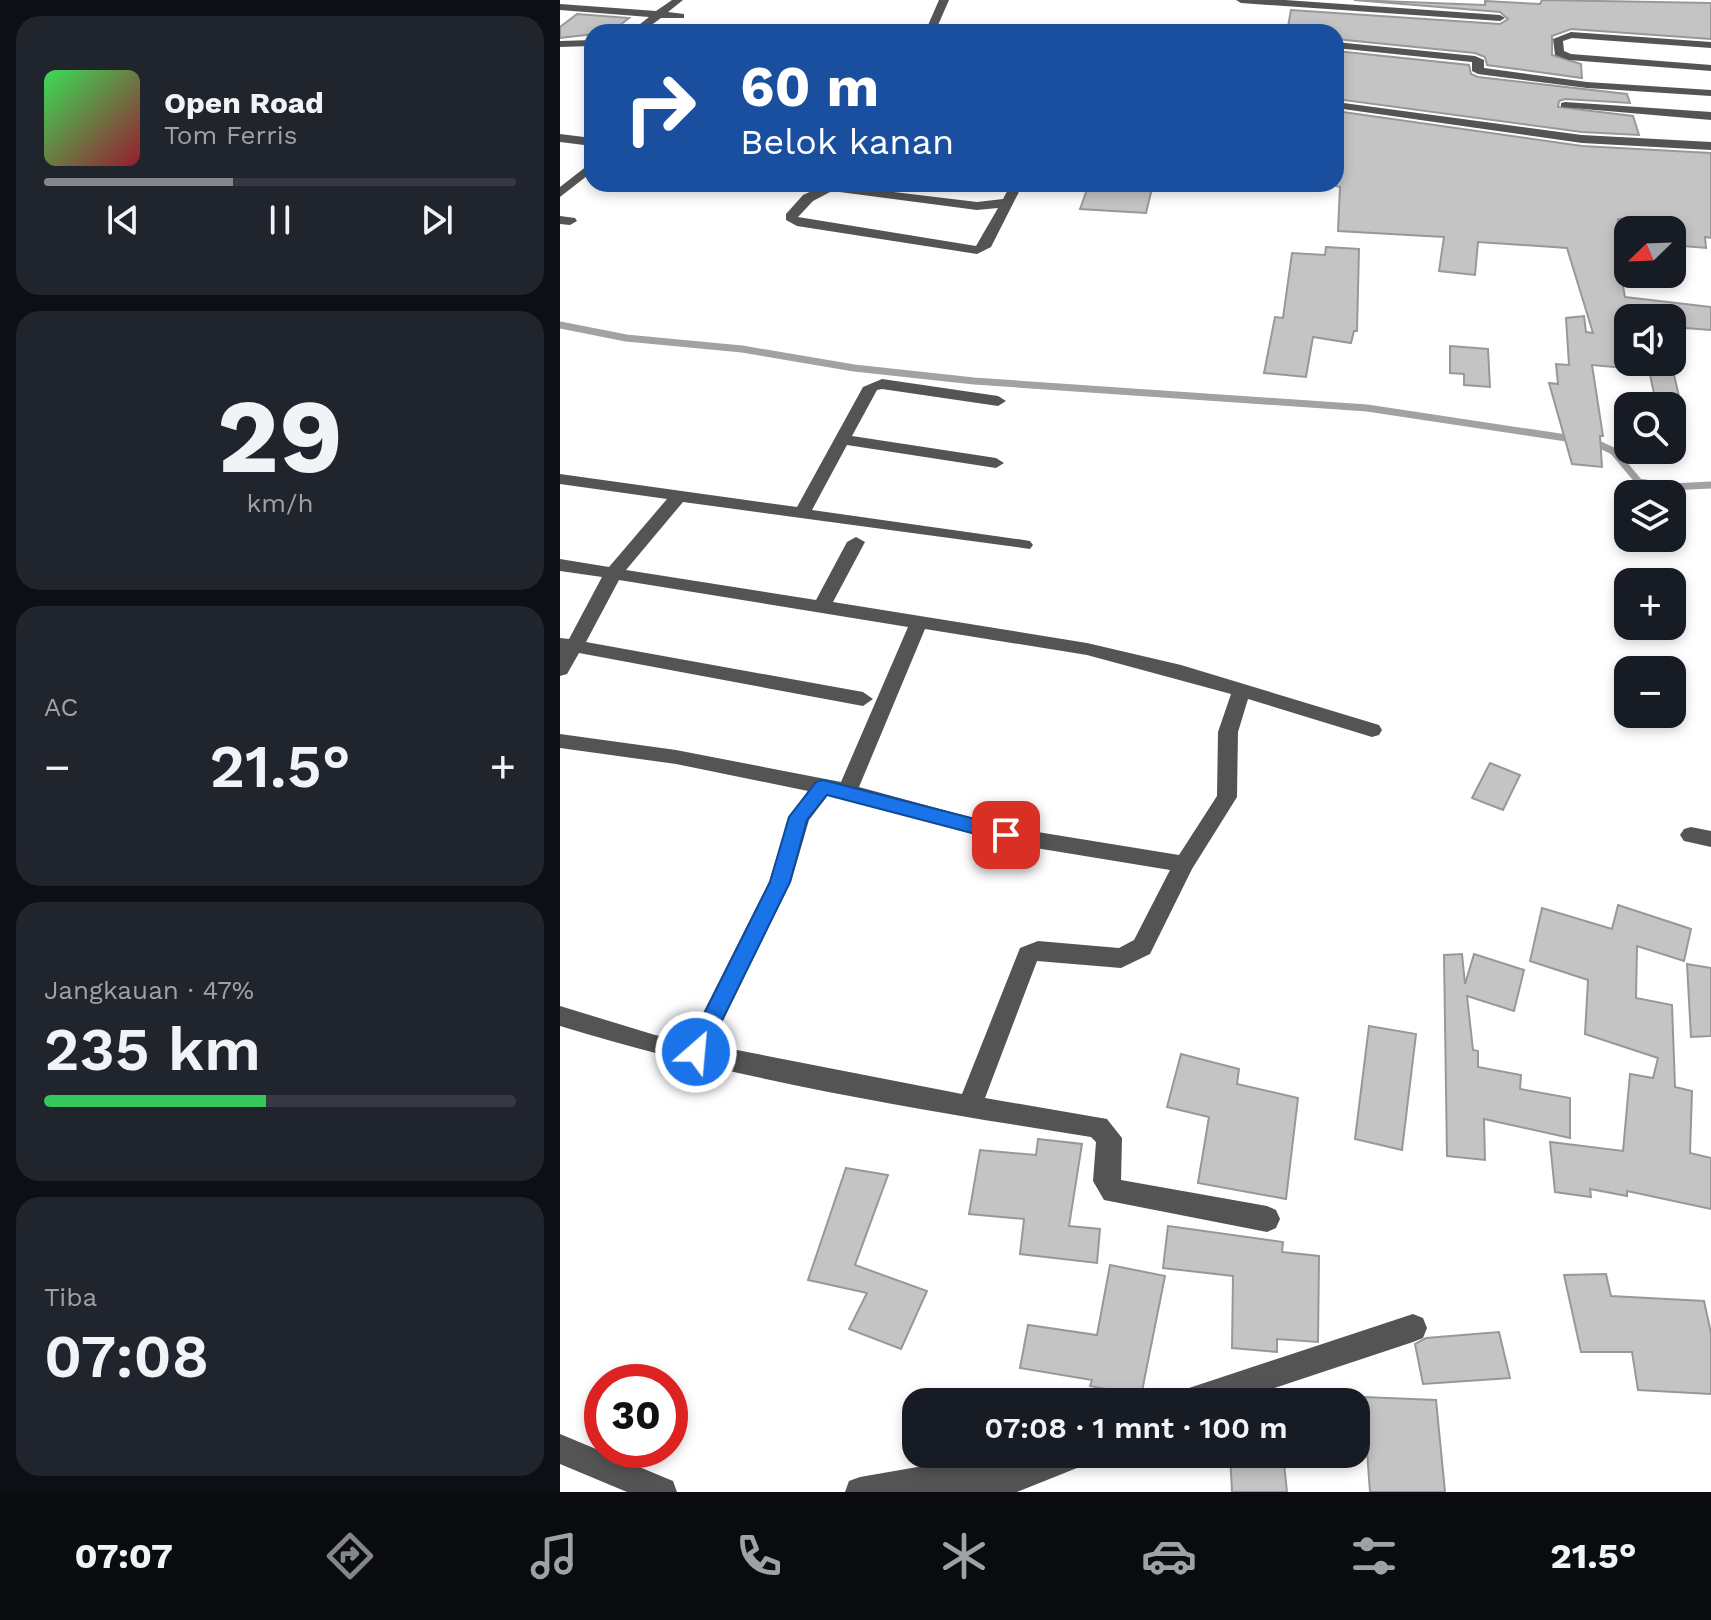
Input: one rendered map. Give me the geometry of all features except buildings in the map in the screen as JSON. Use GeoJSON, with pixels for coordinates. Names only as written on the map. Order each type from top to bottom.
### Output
{"type":"FeatureCollection","features":[{"type":"Feature","properties":{"kind":"street"},"geometry":{"type":"LineString","coordinates":[[646,24],[678,0]]}},
{"type":"Feature","properties":{"kind":"street"},"geometry":{"type":"LineString","coordinates":[[934,24],[944,0]]}},
{"type":"Feature","properties":{"kind":"street"},"geometry":{"type":"LineString","coordinates":[[1241,0],[1500,18]]}},
{"type":"Feature","properties":{"kind":"street"},"geometry":{"type":"LineString","coordinates":[[560,7],[680,16]]}},
{"type":"Feature","properties":{"kind":"street"},"geometry":{"type":"LineString","coordinates":[[1711,45],[1571,35],[1558,39],[1559,53],[1569,57],[1711,68]]}},
{"type":"Feature","properties":{"kind":"street"},"geometry":{"type":"LineString","coordinates":[[560,44],[584,43]]}},
{"type":"Feature","properties":{"kind":"street"},"geometry":{"type":"LineString","coordinates":[[1344,46],[1475,59],[1480,61],[1478,71],[1535,79],[1711,93]]}},
{"type":"Feature","properties":{"kind":"street"},"geometry":{"type":"LineString","coordinates":[[1565,105],[1711,116]]}},
{"type":"Feature","properties":{"kind":"street"},"geometry":{"type":"LineString","coordinates":[[1344,106],[1442,117],[1582,139],[1711,146]]}},
{"type":"Feature","properties":{"kind":"street"},"geometry":{"type":"LineString","coordinates":[[560,138],[584,141]]}},
{"type":"Feature","properties":{"kind":"street"},"geometry":{"type":"LineString","coordinates":[[560,193],[584,173]]}},
{"type":"Feature","properties":{"kind":"street"},"geometry":{"type":"LineString","coordinates":[[816,192],[791,217],[797,222],[977,250],[984,247],[1012,192]]}},
{"type":"Feature","properties":{"kind":"street"},"geometry":{"type":"LineString","coordinates":[[869,192],[977,206],[1005,203]]}},
{"type":"Feature","properties":{"kind":"street"},"geometry":{"type":"LineString","coordinates":[[802,513],[867,392],[875,386],[998,401]]}},
{"type":"Feature","properties":{"kind":"street"},"geometry":{"type":"LineString","coordinates":[[842,439],[996,463]]}},
{"type":"Feature","properties":{"kind":"street"},"geometry":{"type":"LineString","coordinates":[[560,479],[1024,545]]}},
{"type":"Feature","properties":{"kind":"street"},"geometry":{"type":"LineString","coordinates":[[560,669],[567,645],[613,574],[679,496]]}},
{"type":"Feature","properties":{"kind":"street"},"geometry":{"type":"LineString","coordinates":[[821,607],[856,542]]}},
{"type":"Feature","properties":{"kind":"street"},"geometry":{"type":"LineString","coordinates":[[560,565],[1087,649],[1181,672],[1372,730]]}},
{"type":"Feature","properties":{"kind":"street"},"geometry":{"type":"LineString","coordinates":[[847,791],[919,622]]}},
{"type":"Feature","properties":{"kind":"street"},"geometry":{"type":"LineString","coordinates":[[567,645],[863,699]]}},
{"type":"Feature","properties":{"kind":"street"},"geometry":{"type":"LineString","coordinates":[[969,1107],[1028,955],[1038,950],[1121,958],[1137,951],[1184,864],[1227,797],[1228,732],[1241,692]]}},
{"type":"Feature","properties":{"kind":"street"},"geometry":{"type":"LineString","coordinates":[[560,741],[676,757],[847,791],[1006,835],[1184,864]]}},
{"type":"Feature","properties":{"kind":"street"},"geometry":{"type":"LineString","coordinates":[[696,1052],[780,882],[799,817],[823,787]]}},
{"type":"Feature","properties":{"kind":"street"},"geometry":{"type":"LineString","coordinates":[[560,1016],[655,1045],[969,1107],[1098,1127],[1109,1138],[1106,1181],[1113,1191],[1267,1219]]}},
{"type":"Feature","properties":{"kind":"street"},"geometry":{"type":"LineString","coordinates":[[1231,1388],[1413,1328]]}},
{"type":"Feature","properties":{"kind":"street"},"geometry":{"type":"LineString","coordinates":[[560,1449],[662,1492]]}},
{"type":"Feature","properties":{"kind":"street"},"geometry":{"type":"LineString","coordinates":[[860,1492],[929,1480],[1012,1479],[1041,1468]]}},
{"type":"Feature","properties":{"kind":"waterway"},"geometry":{"type":"LineString","coordinates":[[560,325],[626,338],[742,349],[854,368],[974,381],[1367,408],[1573,439]]}},
{"type":"Feature","properties":{"kind":"waterway"},"geometry":{"type":"LineString","coordinates":[[1592,441],[1613,451],[1639,482],[1670,487],[1711,485]]}},
{"type":"Feature","properties":{"kind":"route"},"geometry":{"type":"LineString","coordinates":[[696,1052],[780,882],[799,817],[823,787],[1006,835]]}}]}
